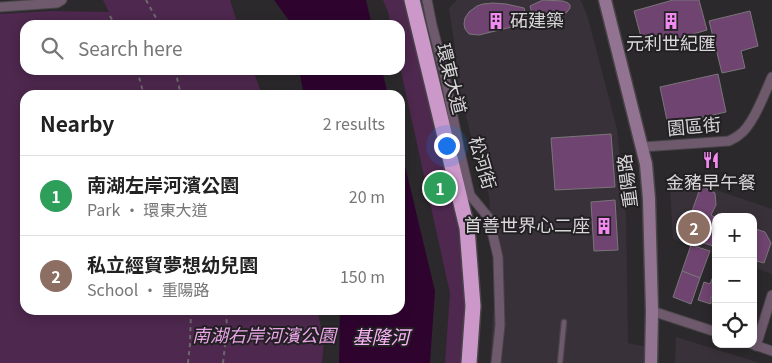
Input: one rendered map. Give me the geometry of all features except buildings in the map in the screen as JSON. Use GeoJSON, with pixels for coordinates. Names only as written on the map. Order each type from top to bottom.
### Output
{"type":"FeatureCollection","features":[{"type":"Feature","properties":{"kind":"highway","name":"環東大道"},"geometry":{"type":"LineString","coordinates":[[412,0],[467,228],[474,306],[471,363]]}},
{"type":"Feature","properties":{"kind":"highway","name":"環東大道"},"geometry":{"type":"LineString","coordinates":[[422,0],[443,112],[466,215],[474,294],[474,344],[471,363]]}},
{"type":"Feature","properties":{"kind":"street"},"geometry":{"type":"LineString","coordinates":[[0,7],[57,3],[62,0]]}},
{"type":"Feature","properties":{"kind":"street","name":"松河街"},"geometry":{"type":"LineString","coordinates":[[427,0],[470,195],[489,218],[498,256],[500,325],[496,363]]}},
{"type":"Feature","properties":{"kind":"street","name":"重陽路"},"geometry":{"type":"LineString","coordinates":[[605,0],[646,164],[649,199],[652,311],[651,363]]}},
{"type":"Feature","properties":{"kind":"street","name":"園區街"},"geometry":{"type":"LineString","coordinates":[[642,147],[729,140],[739,136],[768,98],[772,77]]}},
{"type":"Feature","properties":{"kind":"street"},"geometry":{"type":"LineString","coordinates":[[757,337],[772,295]]}},
{"type":"Feature","properties":{"kind":"street"},"geometry":{"type":"LineString","coordinates":[[652,311],[712,331]]}},
{"type":"Feature","properties":{"kind":"street"},"geometry":{"type":"LineString","coordinates":[[757,346],[772,351]]}},
{"type":"Feature","properties":{"kind":"lane"},"geometry":{"type":"LineString","coordinates":[[560,363],[564,322]]}},
{"type":"Feature","properties":{"kind":"path"},"geometry":{"type":"LineString","coordinates":[[146,0],[158,20]]}},
{"type":"Feature","properties":{"kind":"path"},"geometry":{"type":"LineString","coordinates":[[110,16],[112,20]]}},
{"type":"Feature","properties":{"kind":"path"},"geometry":{"type":"LineString","coordinates":[[138,75],[142,90]]}},
{"type":"Feature","properties":{"kind":"path"},"geometry":{"type":"LineString","coordinates":[[175,75],[180,90]]}},
{"type":"Feature","properties":{"kind":"path"},"geometry":{"type":"LineString","coordinates":[[188,363],[191,315]]}},
{"type":"Feature","properties":{"kind":"path"},"geometry":{"type":"LineString","coordinates":[[223,363],[227,330],[226,315]]}},
{"type":"Feature","properties":{"kind":"shaded area"},"geometry":{"type":"Polygon","coordinates":[[[457,0],[580,0],[582,3],[588,18],[617,129],[626,216],[628,343],[646,347],[645,363],[490,363],[495,286],[489,196],[478,140],[472,140],[450,49],[455,48],[449,8],[457,0]]]}},
{"type":"Feature","properties":{"kind":"shaded area"},"geometry":{"type":"Polygon","coordinates":[[[701,185],[772,209],[772,274],[757,268],[757,213],[712,213],[712,253],[673,239],[670,187],[701,185]]]}},
{"type":"Feature","properties":{"kind":"shaded area"},"geometry":{"type":"Polygon","coordinates":[[[676,337],[760,363],[675,363],[676,337]]]}},
{"type":"Feature","properties":{"kind":"green space","name":"南湖右岸河濱公園"},"geometry":{"type":"Polygon","coordinates":[[[103,0],[230,0],[236,20],[20,20],[20,75],[255,75],[260,90],[20,90],[20,315],[318,315],[324,339],[322,363],[0,363],[0,14],[50,11],[109,12],[103,0]]]}},
{"type":"Feature","properties":{"kind":"green space"},"geometry":{"type":"Polygon","coordinates":[[[383,0],[406,0],[448,150],[468,313],[465,363],[445,363],[450,293],[402,75],[405,75],[405,20],[390,20],[383,0]]]}},
{"type":"Feature","properties":{"kind":"water"},"geometry":{"type":"Polygon","coordinates":[[[274,0],[366,0],[371,20],[289,20],[274,0]]]}},
{"type":"Feature","properties":{"kind":"water"},"geometry":{"type":"Polygon","coordinates":[[[300,75],[383,75],[387,90],[303,90],[300,75]]]}},
{"type":"Feature","properties":{"kind":"water","name":"基隆河"},"geometry":{"type":"Polygon","coordinates":[[[405,166],[435,291],[430,363],[339,363],[340,315],[405,315],[405,166]]]}},
{"type":"Feature","properties":{"kind":"place","name":"砳建築"},"geometry":{"type":"Point","coordinates":[496,21]}},
{"type":"Feature","properties":{"kind":"place","name":"元利世紀匯"},"geometry":{"type":"Point","coordinates":[671,21]}},
{"type":"Feature","properties":{"kind":"place","name":"金豬早午餐"},"geometry":{"type":"Point","coordinates":[711,160]}},
{"type":"Feature","properties":{"kind":"place","name":"南湖左岸河濱公園"},"geometry":{"type":"Point","coordinates":[440,188]}},
{"type":"Feature","properties":{"kind":"place","name":"首善世界心二座"},"geometry":{"type":"Point","coordinates":[604,226]}},
{"type":"Feature","properties":{"kind":"place","name":"私立經貿夢想幼兒園"},"geometry":{"type":"Point","coordinates":[694,228]}}]}
